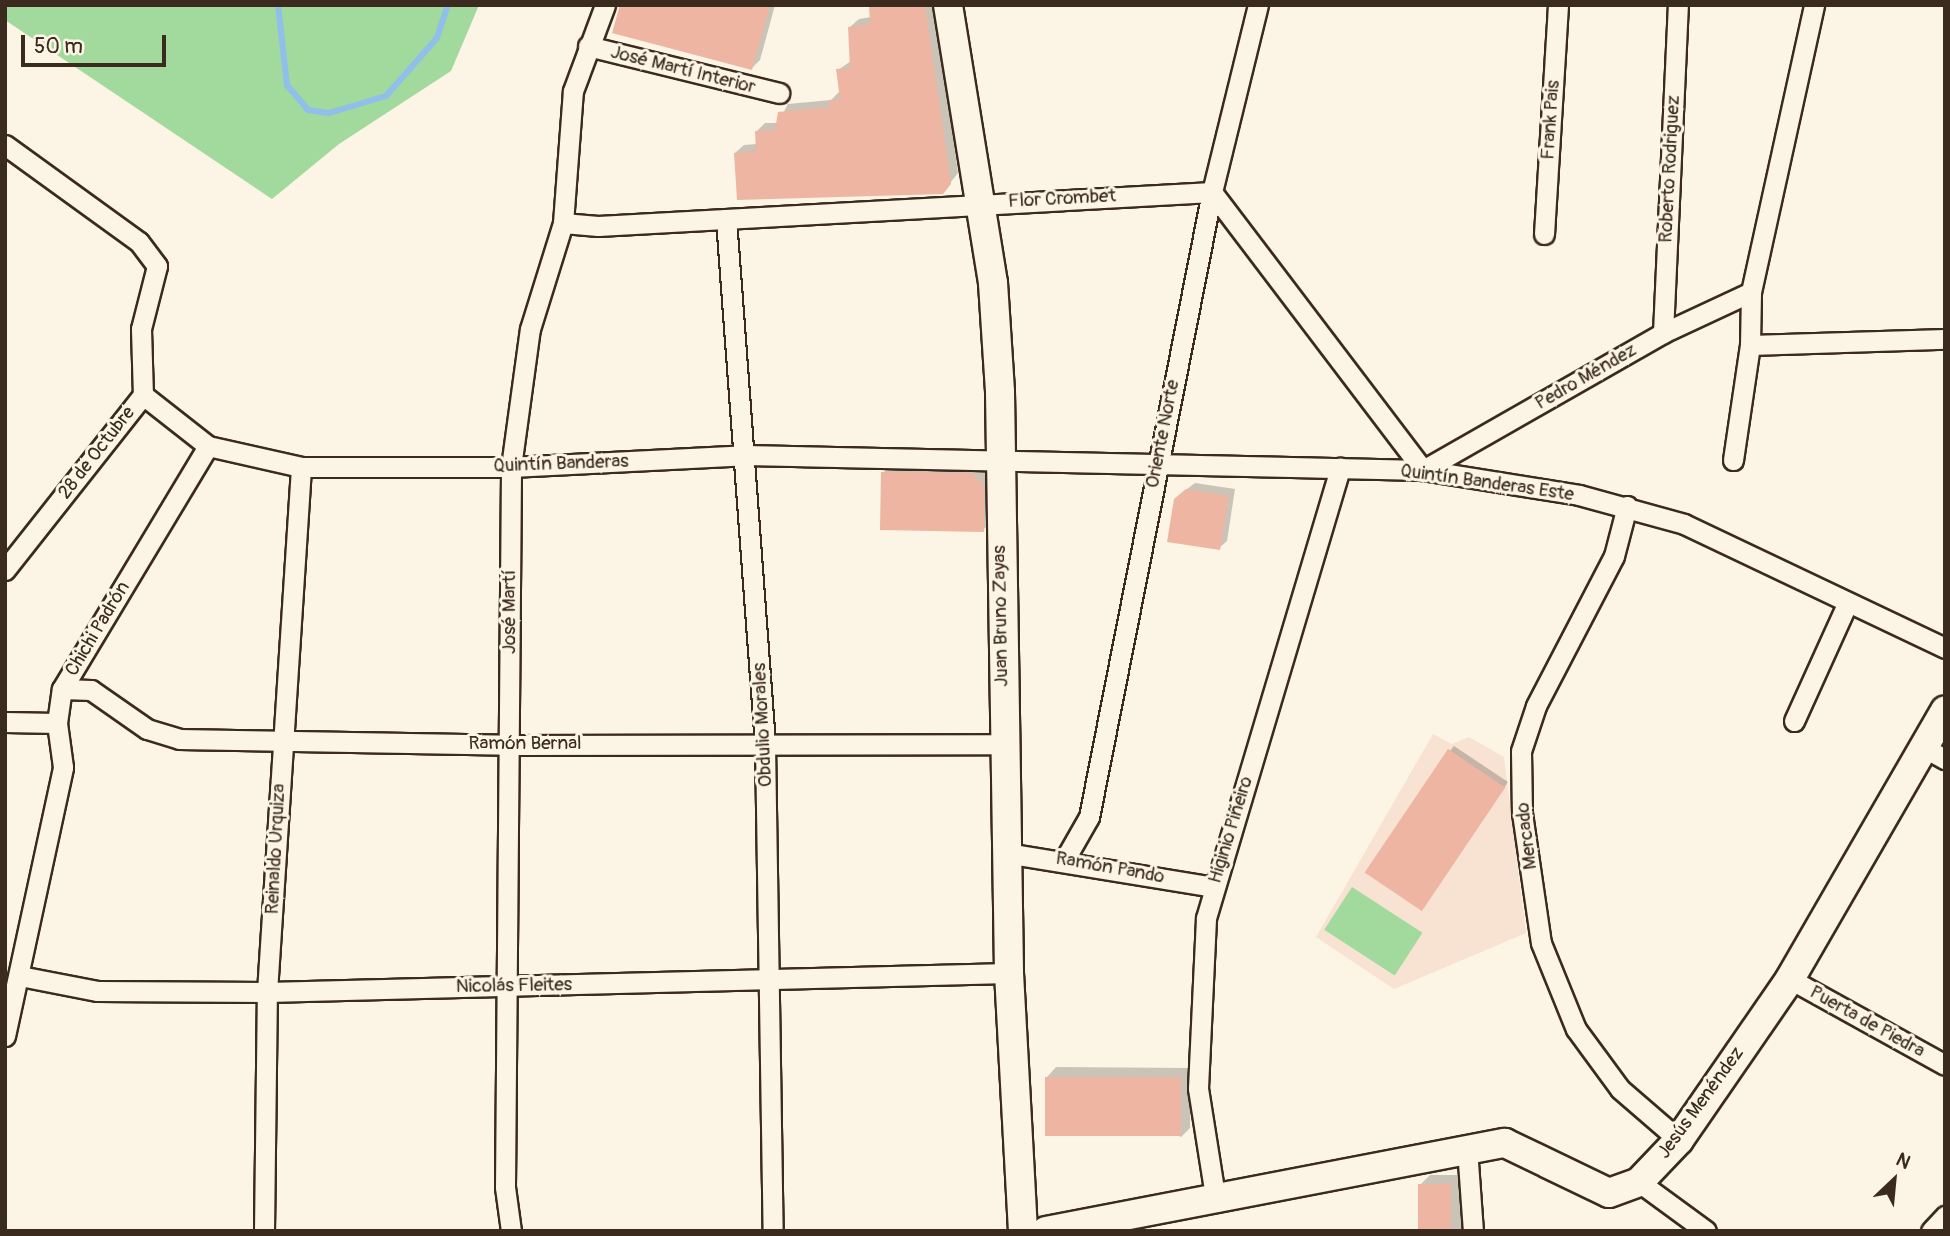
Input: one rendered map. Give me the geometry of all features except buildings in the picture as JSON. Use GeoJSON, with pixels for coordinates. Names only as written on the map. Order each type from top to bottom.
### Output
{"type":"FeatureCollection","features":[{"type":"Feature","properties":{"kind":"main road","name":"Juan Bruno Zayas"},"geometry":{"type":"LineString","coordinates":[[948,5],[993,283],[1000,392],[998,461],[1009,973],[1023,1231]]}},
{"type":"Feature","properties":{"kind":"main road","name":"Jesús Menéndez"},"geometry":{"type":"LineString","coordinates":[[1046,1231],[1216,1202],[1467,1148],[1505,1143],[1609,1194],[1639,1182],[1679,1140],[1790,979],[1934,753],[1945,710]]}},
{"type":"Feature","properties":{"kind":"street","name":"José Martí"},"geometry":{"type":"LineString","coordinates":[[511,1231],[505,1187],[510,467],[530,329],[563,223],[573,91],[605,5]]}},
{"type":"Feature","properties":{"kind":"street","name":"Oriente Norte"},"geometry":{"type":"LineString","coordinates":[[1066,859],[1089,817],[1212,192],[1258,5]]}},
{"type":"Feature","properties":{"kind":"street","name":"Frank Pais"},"geometry":{"type":"LineString","coordinates":[[1544,234],[1558,5]]}},
{"type":"Feature","properties":{"kind":"street","name":"Roberto Rodriguez"},"geometry":{"type":"LineString","coordinates":[[1662,333],[1678,5]]}},
{"type":"Feature","properties":{"kind":"street"},"geometry":{"type":"LineString","coordinates":[[1732,460],[1750,345],[1751,292],[1814,5]]}},
{"type":"Feature","properties":{"kind":"street","name":"José Martí Interior"},"geometry":{"type":"LineString","coordinates":[[588,46],[779,93]]}},
{"type":"Feature","properties":{"kind":"street","name":"28 de Octubre"},"geometry":{"type":"LineString","coordinates":[[5,145],[139,242],[157,266],[141,329],[143,395],[5,570]]}},
{"type":"Feature","properties":{"kind":"street","name":"Flor Crombet"},"geometry":{"type":"LineString","coordinates":[[563,223],[726,219],[1212,192]]}},
{"type":"Feature","properties":{"kind":"street"},"geometry":{"type":"LineString","coordinates":[[1212,192],[1423,470]]}},
{"type":"Feature","properties":{"kind":"street","name":"Obdulio Morales"},"geometry":{"type":"LineString","coordinates":[[726,219],[765,744],[771,981],[773,1231]]}},
{"type":"Feature","properties":{"kind":"street","name":"Pedro Méndez"},"geometry":{"type":"LineString","coordinates":[[1423,470],[1662,333],[1751,292]]}},
{"type":"Feature","properties":{"kind":"street"},"geometry":{"type":"LineString","coordinates":[[1750,345],[1945,340]]}},
{"type":"Feature","properties":{"kind":"street","name":"Quintín Banderas"},"geometry":{"type":"LineString","coordinates":[[143,395],[208,446],[301,467],[510,467],[745,455],[998,461]]}},
{"type":"Feature","properties":{"kind":"street","name":"Chichi Padrón"},"geometry":{"type":"LineString","coordinates":[[5,1036],[63,767],[57,723],[62,689],[208,446]]}},
{"type":"Feature","properties":{"kind":"street","name":"Quintín Banderas Este"},"geometry":{"type":"LineString","coordinates":[[998,461],[1423,470],[1627,506],[1684,524],[1847,604],[1945,648]]}},
{"type":"Feature","properties":{"kind":"street","name":"Reinaldo Urquiza"},"geometry":{"type":"LineString","coordinates":[[264,1231],[267,992],[301,467]]}},
{"type":"Feature","properties":{"kind":"street","name":"Higinio Piñeiro"},"geometry":{"type":"LineString","coordinates":[[1216,1202],[1198,1088],[1206,918],[1213,887],[1340,468]]}},
{"type":"Feature","properties":{"kind":"street","name":"Mercado"},"geometry":{"type":"LineString","coordinates":[[1627,506],[1614,556],[1536,706],[1525,740],[1522,813],[1541,943],[1576,1029],[1620,1089],[1679,1140]]}},
{"type":"Feature","properties":{"kind":"street"},"geometry":{"type":"LineString","coordinates":[[1794,721],[1847,604]]}},
{"type":"Feature","properties":{"kind":"street","name":"Ramón Bernal"},"geometry":{"type":"LineString","coordinates":[[62,689],[91,690],[147,729],[179,739],[509,744],[1003,744]]}},
{"type":"Feature","properties":{"kind":"street"},"geometry":{"type":"LineString","coordinates":[[5,722],[57,723]]}},
{"type":"Feature","properties":{"kind":"street","name":"Ramón Pando"},"geometry":{"type":"LineString","coordinates":[[1006,853],[1066,859],[1213,887]]}},
{"type":"Feature","properties":{"kind":"street","name":"Nicolás Fleites"},"geometry":{"type":"LineString","coordinates":[[20,976],[97,992],[267,992],[1009,973]]}},
{"type":"Feature","properties":{"kind":"street","name":"Puerta de Piedra"},"geometry":{"type":"LineString","coordinates":[[1790,979],[1945,1065]]}},
{"type":"Feature","properties":{"kind":"street"},"geometry":{"type":"LineString","coordinates":[[1467,1148],[1473,1231]]}},
{"type":"Feature","properties":{"kind":"street"},"geometry":{"type":"LineString","coordinates":[[1639,1182],[1706,1231]]}},
{"type":"Feature","properties":{"kind":"street"},"geometry":{"type":"LineString","coordinates":[[1931,1231],[1945,1216]]}},
{"type":"Feature","properties":{"kind":"shaded area"},"geometry":{"type":"Polygon","coordinates":[[[1433,734],[1452,744],[1469,737],[1504,757],[1526,933],[1394,989],[1316,937],[1433,734]]]}},
{"type":"Feature","properties":{"kind":"green space"},"geometry":{"type":"Polygon","coordinates":[[[5,5],[479,5],[451,71],[339,144],[272,199],[5,20],[5,5]]]}},
{"type":"Feature","properties":{"kind":"green space"},"geometry":{"type":"Polygon","coordinates":[[[1352,887],[1422,933],[1395,976],[1324,930],[1352,887]]]}},
{"type":"Feature","properties":{"kind":"waterway"},"geometry":{"type":"LineString","coordinates":[[278,5],[287,85],[308,110],[329,113],[386,96],[437,38],[448,5]]}}]}
